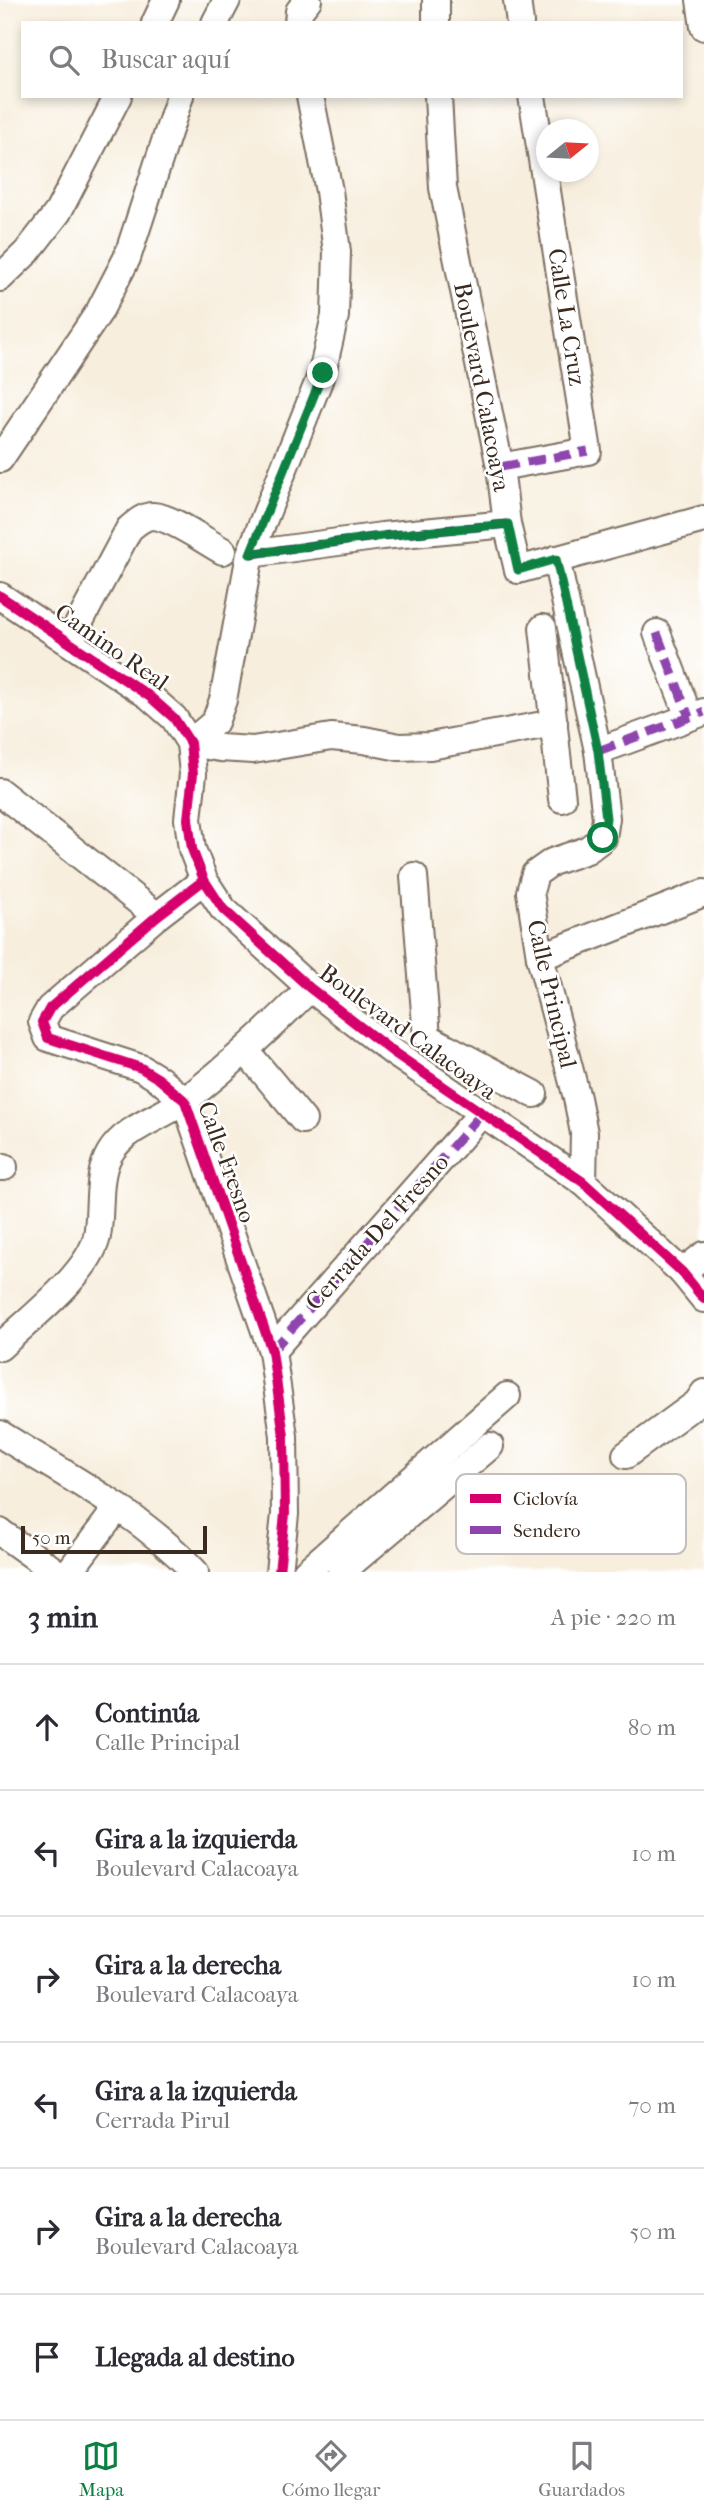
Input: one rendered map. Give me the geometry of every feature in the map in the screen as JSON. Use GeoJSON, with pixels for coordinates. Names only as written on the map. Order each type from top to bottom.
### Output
{"type":"FeatureCollection","features":[{"type":"Feature","properties":{"kind":"street"},"geometry":{"type":"LineString","coordinates":[[156,21],[166,0]]}},
{"type":"Feature","properties":{"kind":"street"},"geometry":{"type":"LineString","coordinates":[[216,21],[227,0]]}},
{"type":"Feature","properties":{"kind":"street"},"geometry":{"type":"LineString","coordinates":[[298,21],[299,11],[309,0]]}},
{"type":"Feature","properties":{"kind":"street"},"geometry":{"type":"LineString","coordinates":[[436,0],[436,21]]}},
{"type":"Feature","properties":{"kind":"street"},"geometry":{"type":"LineString","coordinates":[[517,0],[520,21]]}},
{"type":"Feature","properties":{"kind":"street"},"geometry":{"type":"LineString","coordinates":[[700,0],[704,27]]}},
{"type":"Feature","properties":{"kind":"street"},"geometry":{"type":"LineString","coordinates":[[0,278],[27,252],[58,212],[117,98]]}},
{"type":"Feature","properties":{"kind":"street"},"geometry":{"type":"LineString","coordinates":[[0,459],[99,312],[127,258],[179,98]]}},
{"type":"Feature","properties":{"kind":"street"},"geometry":{"type":"LineString","coordinates":[[190,743],[215,722],[223,700],[250,554],[323,373],[335,316],[337,253],[329,191],[310,98]]}},
{"type":"Feature","properties":{"kind":"street","name":"Boulevard Calacoaya"},"geometry":{"type":"LineString","coordinates":[[438,98],[443,188],[500,467],[518,570],[704,519]]}},
{"type":"Feature","properties":{"kind":"street","name":"Calle La Cruz"},"geometry":{"type":"LineString","coordinates":[[500,467],[588,450],[532,98]]}},
{"type":"Feature","properties":{"kind":"street"},"geometry":{"type":"LineString","coordinates":[[69,642],[129,529],[139,520],[151,516],[164,519],[223,551]]}},
{"type":"Feature","properties":{"kind":"street"},"geometry":{"type":"LineString","coordinates":[[250,554],[382,536],[508,524]]}},
{"type":"Feature","properties":{"kind":"street","name":"Calle Principal"},"geometry":{"type":"LineString","coordinates":[[556,559],[598,751],[606,818],[603,838],[587,850],[551,862],[535,874],[530,892],[540,957],[584,1133],[583,1182]]}},
{"type":"Feature","properties":{"kind":"street","name":"Camino Real"},"geometry":{"type":"LineString","coordinates":[[0,596],[149,696],[174,718],[190,743]]}},
{"type":"Feature","properties":{"kind":"street"},"geometry":{"type":"LineString","coordinates":[[544,628],[562,799]]}},
{"type":"Feature","properties":{"kind":"street"},"geometry":{"type":"LineString","coordinates":[[598,751],[697,714],[657,633]]}},
{"type":"Feature","properties":{"kind":"street"},"geometry":{"type":"LineString","coordinates":[[190,743],[253,750],[331,737],[398,747],[430,746],[554,723]]}},
{"type":"Feature","properties":{"kind":"street","name":"Boulevard Calacoaya"},"geometry":{"type":"LineString","coordinates":[[190,743],[193,774],[188,819],[192,849],[204,880],[223,909],[310,988],[393,1052],[583,1182],[682,1272],[704,1298]]}},
{"type":"Feature","properties":{"kind":"street"},"geometry":{"type":"LineString","coordinates":[[0,792],[156,916]]}},
{"type":"Feature","properties":{"kind":"street"},"geometry":{"type":"LineString","coordinates":[[414,876],[427,1037]]}},
{"type":"Feature","properties":{"kind":"street","name":"Calle Fresno"},"geometry":{"type":"LineString","coordinates":[[204,880],[156,916],[50,1007],[42,1023],[48,1038],[141,1068],[185,1101],[272,1351],[284,1436],[285,1514],[279,1572]]}},
{"type":"Feature","properties":{"kind":"street"},"geometry":{"type":"LineString","coordinates":[[540,957],[704,893]]}},
{"type":"Feature","properties":{"kind":"street"},"geometry":{"type":"LineString","coordinates":[[0,1347],[73,1278],[88,1259],[96,1239],[104,1166],[110,1152],[123,1138],[185,1101],[246,1051],[310,988]]}},
{"type":"Feature","properties":{"kind":"street"},"geometry":{"type":"LineString","coordinates":[[393,1052],[427,1037]]}},
{"type":"Feature","properties":{"kind":"street"},"geometry":{"type":"LineString","coordinates":[[427,1037],[534,1094]]}},
{"type":"Feature","properties":{"kind":"street"},"geometry":{"type":"LineString","coordinates":[[246,1051],[303,1121]]}},
{"type":"Feature","properties":{"kind":"street","name":"Cerrada Del Fresno"},"geometry":{"type":"LineString","coordinates":[[272,1351],[482,1114]]}},
{"type":"Feature","properties":{"kind":"street"},"geometry":{"type":"LineString","coordinates":[[682,1272],[704,1255]]}},
{"type":"Feature","properties":{"kind":"street"},"geometry":{"type":"LineString","coordinates":[[626,1455],[696,1403],[704,1393]]}},
{"type":"Feature","properties":{"kind":"street"},"geometry":{"type":"LineString","coordinates":[[306,1572],[507,1396]]}},
{"type":"Feature","properties":{"kind":"street"},"geometry":{"type":"LineString","coordinates":[[0,1434],[118,1507],[182,1558],[195,1572]]}},
{"type":"Feature","properties":{"kind":"street"},"geometry":{"type":"LineString","coordinates":[[457,1474],[490,1446]]}},
{"type":"Feature","properties":{"kind":"street"},"geometry":{"type":"LineString","coordinates":[[341,1572],[456,1475]]}},
{"type":"Feature","properties":{"kind":"street"},"geometry":{"type":"LineString","coordinates":[[69,1572],[118,1507]]}},
{"type":"Feature","properties":{"kind":"street"},"geometry":{"type":"LineString","coordinates":[[0,1532],[56,1572]]}},
{"type":"Feature","properties":{"kind":"marked path"},"geometry":{"type":"LineString","coordinates":[[500,467],[588,451]]}},
{"type":"Feature","properties":{"kind":"marked path"},"geometry":{"type":"LineString","coordinates":[[250,554],[382,536],[507,524]]}},
{"type":"Feature","properties":{"kind":"marked path"},"geometry":{"type":"LineString","coordinates":[[657,633],[689,717]]}},
{"type":"Feature","properties":{"kind":"marked path"},"geometry":{"type":"LineString","coordinates":[[598,751],[704,712]]}},
{"type":"Feature","properties":{"kind":"marked path"},"geometry":{"type":"LineString","coordinates":[[272,1351],[482,1113]]}},
{"type":"Feature","properties":{"kind":"cycle path"},"geometry":{"type":"LineString","coordinates":[[0,596],[149,696],[174,718],[190,743],[193,774],[188,819],[192,849],[204,880],[223,909],[310,988],[393,1052],[583,1182],[682,1272],[704,1299]]}},
{"type":"Feature","properties":{"kind":"cycle path"},"geometry":{"type":"LineString","coordinates":[[204,880],[157,916],[50,1008],[42,1022],[48,1038],[141,1068],[185,1101],[272,1351],[284,1436],[285,1514],[279,1572]]}},
{"type":"Feature","properties":{"kind":"route"},"geometry":{"type":"LineString","coordinates":[[323,373],[250,554],[382,536],[508,524],[518,570],[556,559],[598,751],[606,818],[603,838]]}}]}
